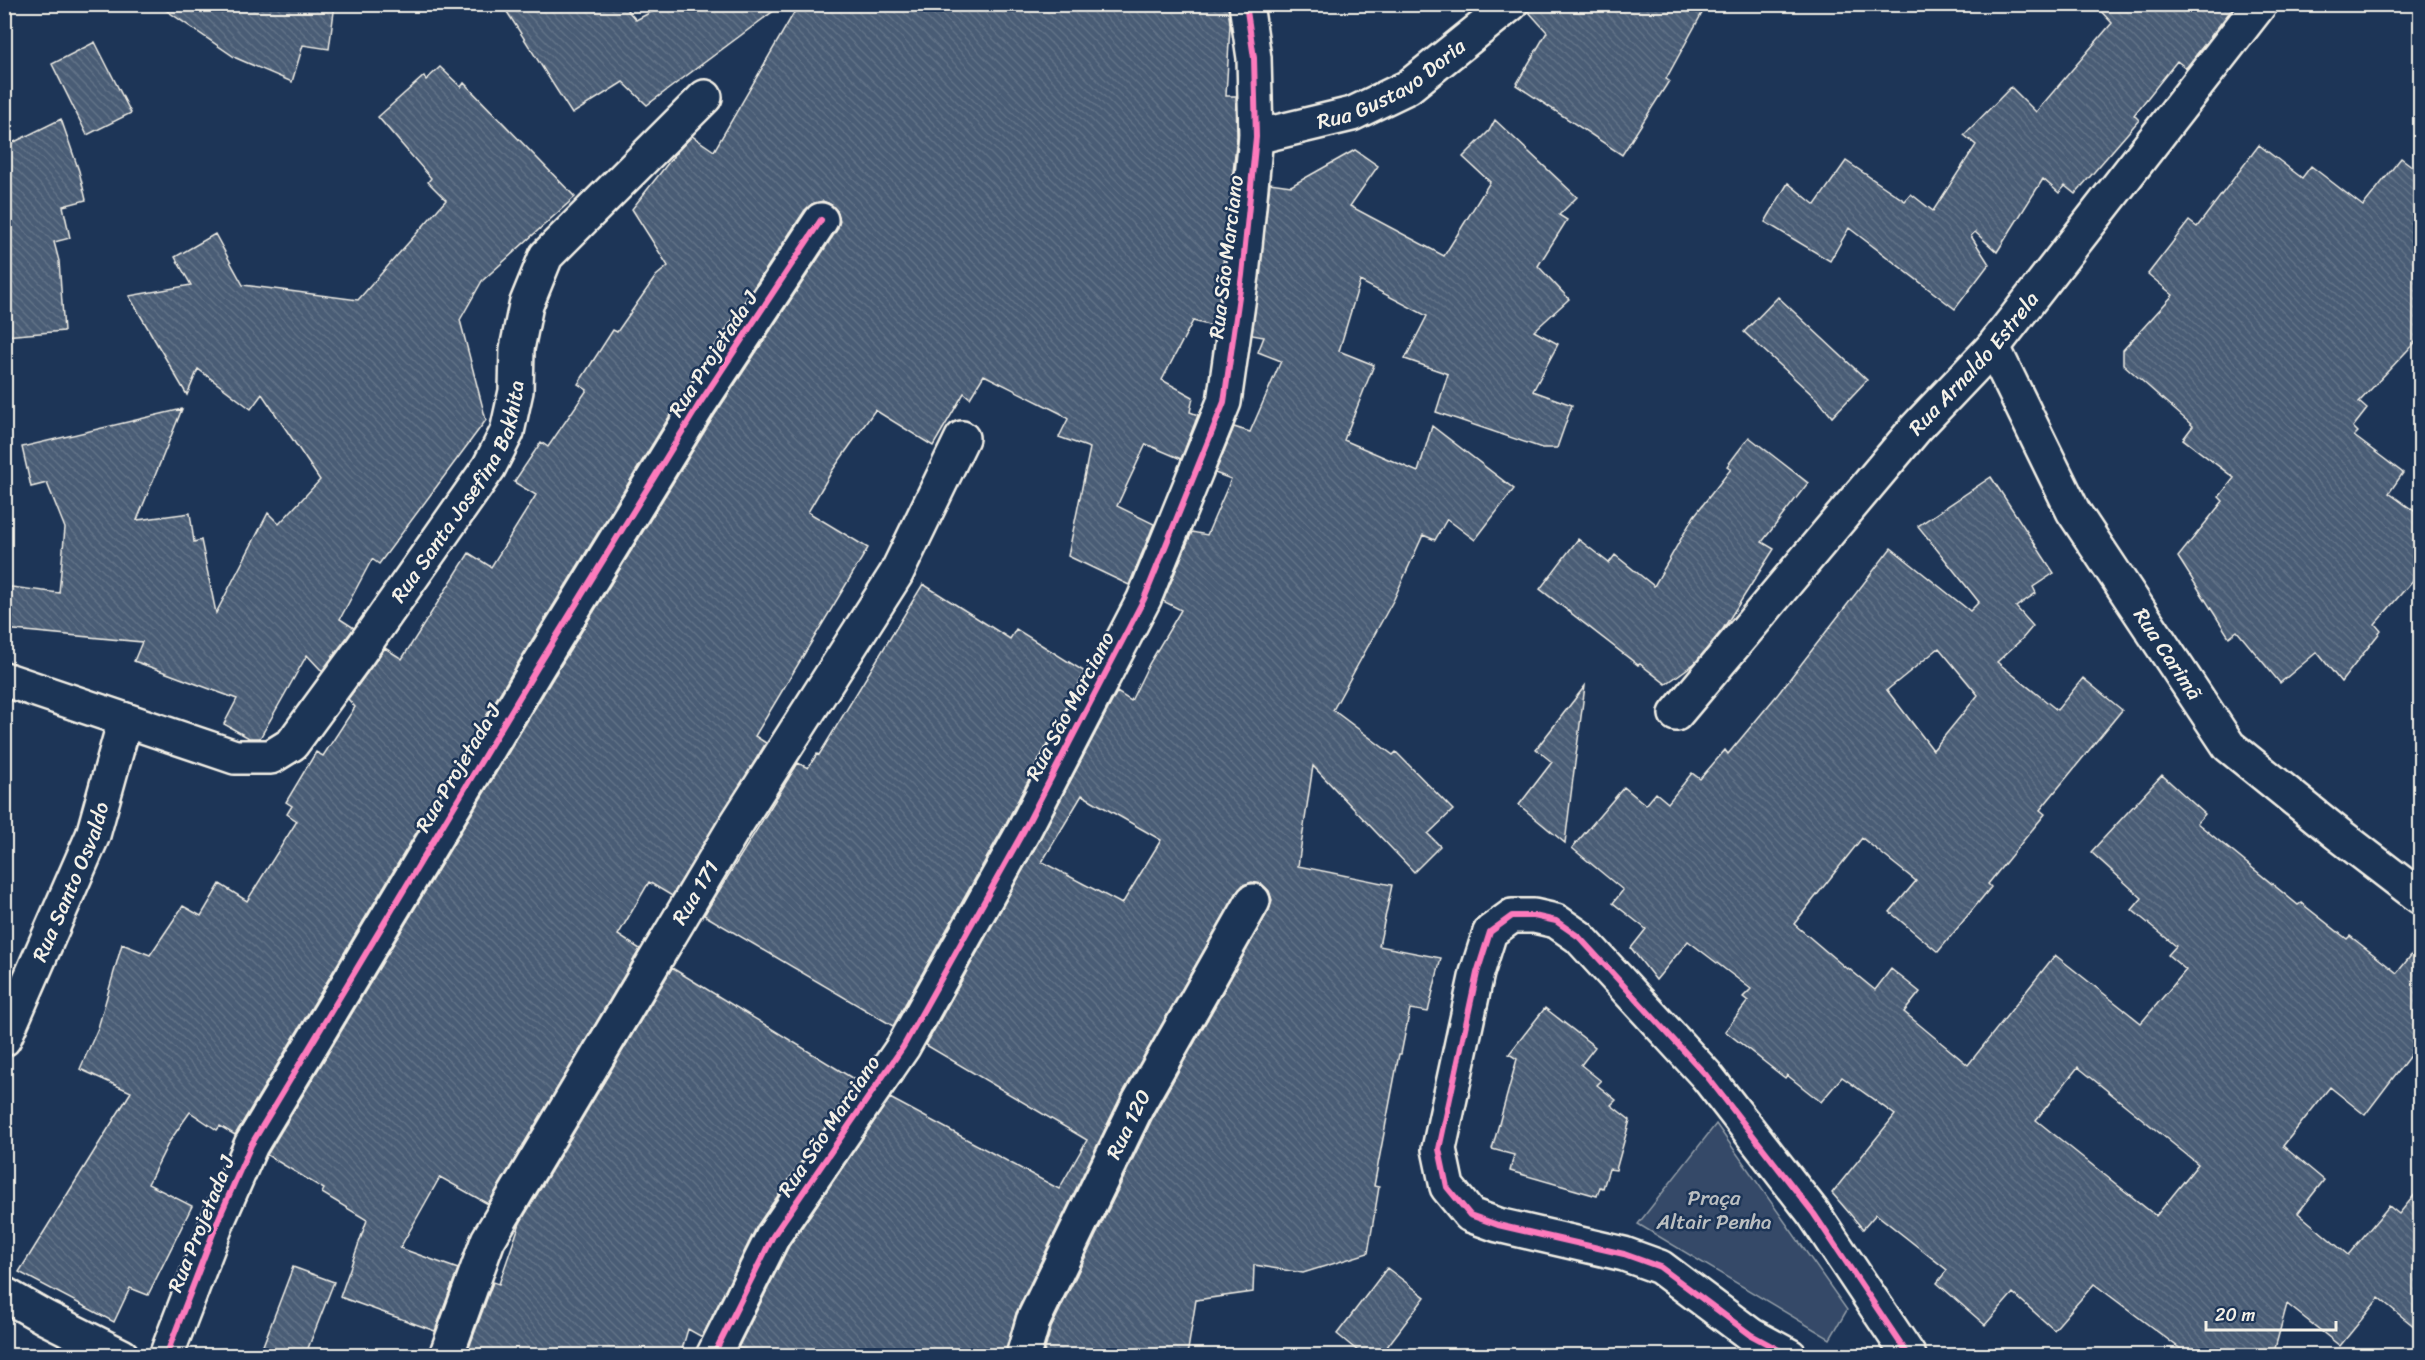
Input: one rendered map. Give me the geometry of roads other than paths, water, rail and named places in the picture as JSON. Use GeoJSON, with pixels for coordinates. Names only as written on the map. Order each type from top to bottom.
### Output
{"type":"FeatureCollection","features":[{"type":"Feature","properties":{"kind":"street","name":"Rua São Marciano"},"geometry":{"type":"LineString","coordinates":[[713,1356],[773,1236],[903,1047],[1023,832],[1144,599],[1224,402],[1242,275],[1256,138],[1254,58],[1246,4]]}},
{"type":"Feature","properties":{"kind":"street","name":"Rua Gustavo Doria"},"geometry":{"type":"LineString","coordinates":[[1256,138],[1352,114],[1408,87],[1512,4]]}},
{"type":"Feature","properties":{"kind":"street","name":"Rua Arnaldo Estrela"},"geometry":{"type":"LineString","coordinates":[[1677,714],[1916,428],[1993,347],[2260,4]]}},
{"type":"Feature","properties":{"kind":"street","name":"Rua Santa Josefina Bakhita"},"geometry":{"type":"LineString","coordinates":[[4,678],[235,757],[271,757],[292,744],[358,654],[494,458],[507,432],[514,401],[517,349],[526,305],[546,256],[705,97]]}},
{"type":"Feature","properties":{"kind":"street","name":"Rua Projetada J"},"geometry":{"type":"LineString","coordinates":[[166,1356],[219,1218],[251,1145],[537,668],[698,406],[821,220]]}},
{"type":"Feature","properties":{"kind":"street","name":"Rua Carimã"},"geometry":{"type":"LineString","coordinates":[[1993,347],[2073,511],[2229,746],[2421,897]]}},
{"type":"Feature","properties":{"kind":"street","name":"Rua 171"},"geometry":{"type":"LineString","coordinates":[[446,1356],[488,1240],[732,831],[896,574],[962,438]]}},
{"type":"Feature","properties":{"kind":"street","name":"Rua Santo Osvaldo"},"geometry":{"type":"LineString","coordinates":[[4,1039],[93,835],[125,720]]}},
{"type":"Feature","properties":{"kind":"street","name":"Rua 120"},"geometry":{"type":"LineString","coordinates":[[1023,1356],[1033,1321],[1138,1104],[1253,901]]}},
{"type":"Feature","properties":{"kind":"street"},"geometry":{"type":"LineString","coordinates":[[1790,1356],[1751,1335],[1660,1267],[1624,1254],[1498,1225],[1470,1215],[1447,1187],[1439,1149],[1477,974],[1490,932],[1512,916],[1534,916],[1556,921],[1579,937],[1706,1075],[1814,1214],[1909,1356]]}},
{"type":"Feature","properties":{"kind":"street"},"geometry":{"type":"LineString","coordinates":[[4,1294],[122,1356]]}},
{"type":"Feature","properties":{"kind":"park label","name":"Praça Altair Penha"},"geometry":{"type":"Point","coordinates":[1714,1210]}}]}
